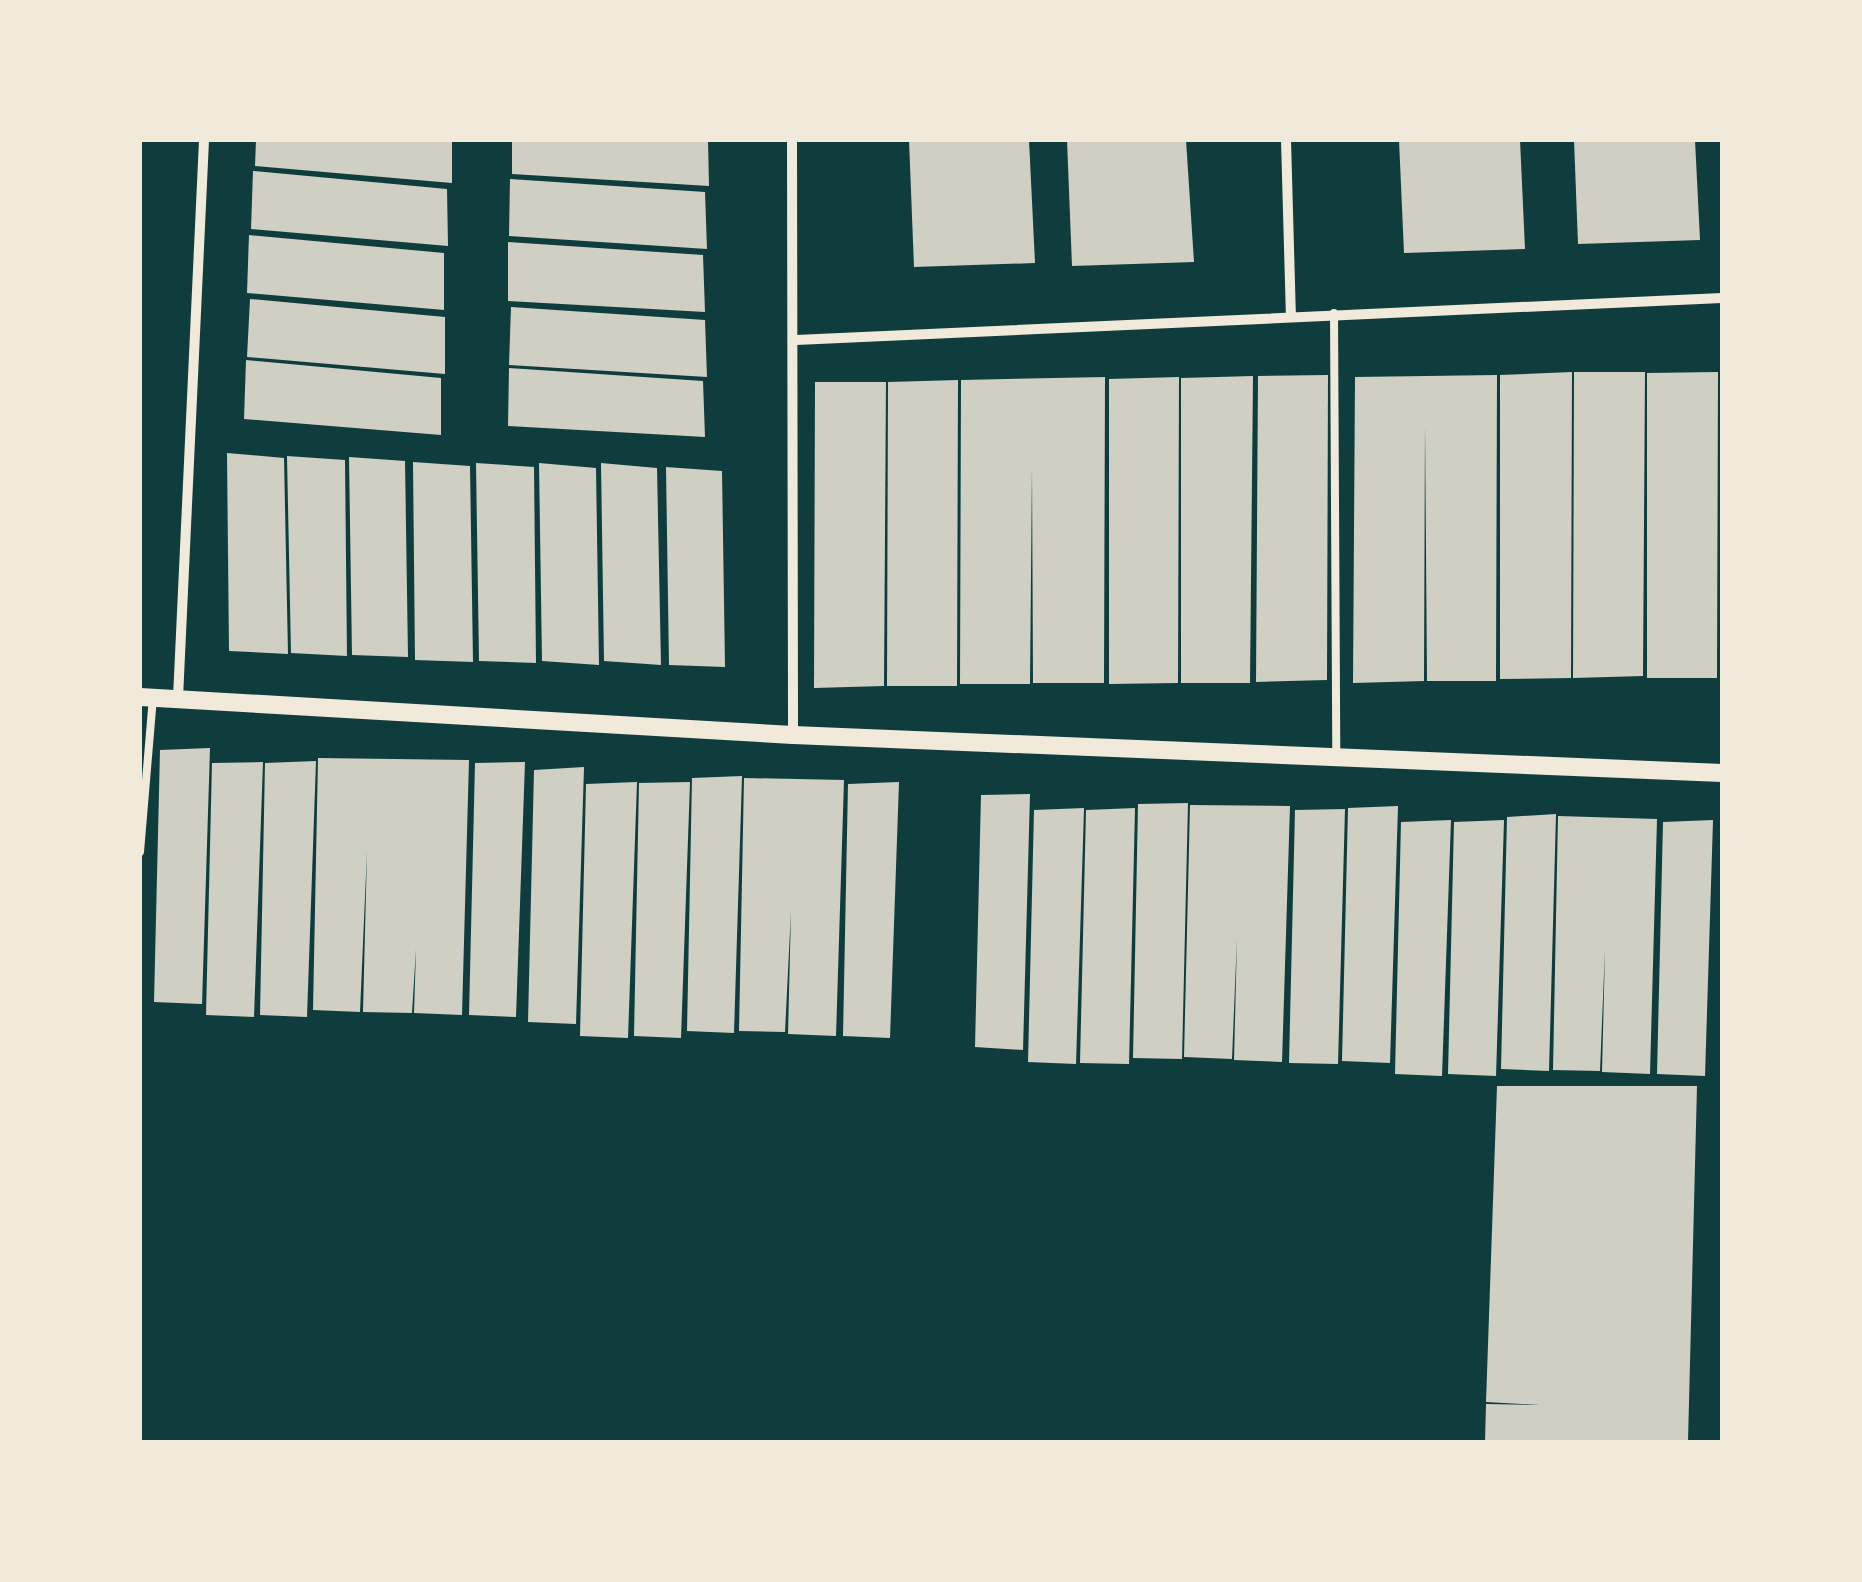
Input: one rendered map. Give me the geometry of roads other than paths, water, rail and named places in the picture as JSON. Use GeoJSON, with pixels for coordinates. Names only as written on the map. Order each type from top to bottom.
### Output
{"type":"FeatureCollection","features":[{"type":"Feature","properties":{"kind":"street"},"geometry":{"type":"LineString","coordinates":[[178,698],[204,140]]}},
{"type":"Feature","properties":{"kind":"street"},"geometry":{"type":"LineString","coordinates":[[792,140],[796,340],[793,735]]}},
{"type":"Feature","properties":{"kind":"street"},"geometry":{"type":"LineString","coordinates":[[1286,140],[1291,315]]}},
{"type":"Feature","properties":{"kind":"street"},"geometry":{"type":"LineString","coordinates":[[796,340],[1722,298]]}},
{"type":"Feature","properties":{"kind":"street"},"geometry":{"type":"LineString","coordinates":[[146,697],[793,735],[1722,773]]}},
{"type":"Feature","properties":{"kind":"lane"},"geometry":{"type":"LineString","coordinates":[[1334,313],[1336,758]]}},
{"type":"Feature","properties":{"kind":"lane"},"geometry":{"type":"LineString","coordinates":[[140,852],[146,697]]}}]}
